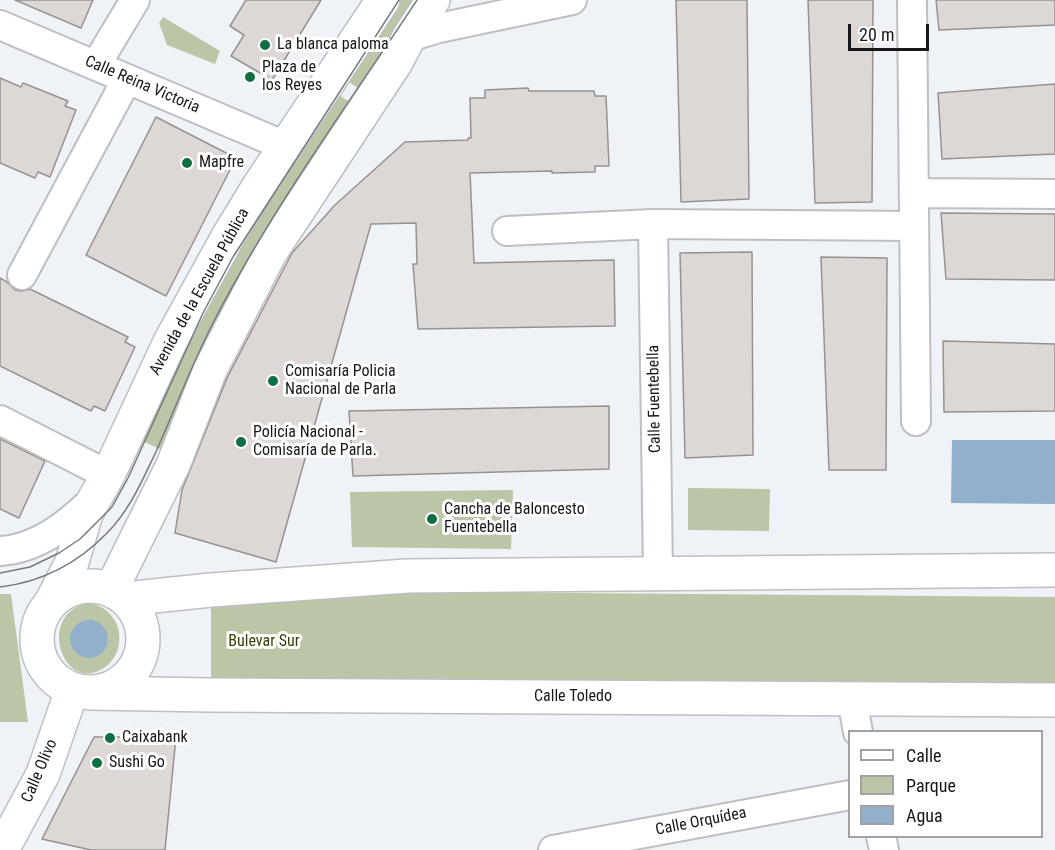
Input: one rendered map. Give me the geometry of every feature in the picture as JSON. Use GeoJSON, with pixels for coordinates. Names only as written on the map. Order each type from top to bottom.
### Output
{"type":"FeatureCollection","features":[{"type":"Feature","properties":{"kind":"street"},"geometry":{"type":"LineString","coordinates":[[96,64],[135,0]]}},
{"type":"Feature","properties":{"kind":"street","name":"Avenida de la Escuela Pública"},"geometry":{"type":"LineString","coordinates":[[51,603],[72,562],[86,514],[170,342],[229,235],[285,146],[383,0]]}},
{"type":"Feature","properties":{"kind":"street"},"geometry":{"type":"LineString","coordinates":[[118,594],[173,465],[210,370],[270,253],[396,62],[433,0]]}},
{"type":"Feature","properties":{"kind":"street"},"geometry":{"type":"LineString","coordinates":[[409,37],[439,28],[572,0]]}},
{"type":"Feature","properties":{"kind":"street"},"geometry":{"type":"LineString","coordinates":[[912,0],[916,421]]}},
{"type":"Feature","properties":{"kind":"street","name":"Calle Reina Victoria"},"geometry":{"type":"LineString","coordinates":[[0,25],[285,146]]}},
{"type":"Feature","properties":{"kind":"street"},"geometry":{"type":"LineString","coordinates":[[22,275],[127,79]]}},
{"type":"Feature","properties":{"kind":"street"},"geometry":{"type":"LineString","coordinates":[[507,231],[915,212],[1055,194]]}},
{"type":"Feature","properties":{"kind":"street","name":"Calle Fuentebella"},"geometry":{"type":"LineString","coordinates":[[653,224],[658,574]]}},
{"type":"Feature","properties":{"kind":"street"},"geometry":{"type":"LineString","coordinates":[[0,420],[100,488],[68,523],[46,537],[20,548],[0,551]]}},
{"type":"Feature","properties":{"kind":"street"},"geometry":{"type":"LineString","coordinates":[[118,594],[137,613],[142,628],[143,647],[136,668],[125,680],[111,689],[81,691],[57,681],[45,668],[38,650],[37,634],[41,619],[51,603],[63,593],[84,586],[118,594],[407,576],[1055,570]]}},
{"type":"Feature","properties":{"kind":"street","name":"Calle Toledo"},"geometry":{"type":"LineString","coordinates":[[81,691],[211,695],[1055,700]]}},
{"type":"Feature","properties":{"kind":"street","name":"Calle Olivo"},"geometry":{"type":"LineString","coordinates":[[2,850],[43,774],[81,691]]}},
{"type":"Feature","properties":{"kind":"street"},"geometry":{"type":"LineString","coordinates":[[852,699],[858,730]]}},
{"type":"Feature","properties":{"kind":"street","name":"Calle Orquídea"},"geometry":{"type":"LineString","coordinates":[[553,850],[848,795]]}},
{"type":"Feature","properties":{"kind":"green space"},"geometry":{"type":"Polygon","coordinates":[[[393,0],[423,0],[362,91],[342,77],[393,0]]]}},
{"type":"Feature","properties":{"kind":"green space"},"geometry":{"type":"Polygon","coordinates":[[[163,17],[220,51],[215,64],[167,45],[159,23],[163,17]]]}},
{"type":"Feature","properties":{"kind":"green space"},"geometry":{"type":"Polygon","coordinates":[[[333,91],[354,105],[162,450],[140,440],[186,335],[333,91]]]}},
{"type":"Feature","properties":{"kind":"green space"},"geometry":{"type":"Polygon","coordinates":[[[688,488],[770,489],[769,531],[688,530],[688,488]]]}},
{"type":"Feature","properties":{"kind":"green space","name":"Cancha de Baloncesto Fuentebella"},"geometry":{"type":"Polygon","coordinates":[[[513,490],[511,549],[352,547],[350,492],[513,490]]]}},
{"type":"Feature","properties":{"kind":"green space","name":"Bulevar Sur"},"geometry":{"type":"Polygon","coordinates":[[[211,590],[1055,597],[1055,684],[211,695],[211,590]]]}},
{"type":"Feature","properties":{"kind":"green space"},"geometry":{"type":"Polygon","coordinates":[[[0,594],[11,594],[28,722],[0,722],[0,594]]]}},
{"type":"Feature","properties":{"kind":"green space"},"geometry":{"type":"Polygon","coordinates":[[[89,603],[96,605],[108,612],[116,622],[119,643],[116,655],[102,669],[88,673],[76,670],[66,661],[59,634],[63,620],[73,609],[89,603]],[[107,633],[71,634],[73,648],[85,657],[103,651],[108,640],[107,633]]]}},
{"type":"Feature","properties":{"kind":"water"},"geometry":{"type":"Polygon","coordinates":[[[952,440],[1055,440],[1055,504],[951,503],[952,440]]]}},
{"type":"Feature","properties":{"kind":"water"},"geometry":{"type":"Polygon","coordinates":[[[89,620],[102,626],[108,639],[102,652],[89,658],[76,652],[70,639],[76,626],[89,620]]]}},
{"type":"Feature","properties":{"kind":"building"},"geometry":{"type":"Polygon","coordinates":[[[15,0],[93,0],[81,28],[15,0]]]}},
{"type":"Feature","properties":{"kind":"building","name":"La blanca paloma"},"geometry":{"type":"Polygon","coordinates":[[[246,0],[321,0],[272,80],[231,56],[244,35],[230,26],[246,0]]]}},
{"type":"Feature","properties":{"kind":"building"},"geometry":{"type":"Polygon","coordinates":[[[676,0],[747,0],[749,199],[681,202],[676,0]]]}},
{"type":"Feature","properties":{"kind":"building"},"geometry":{"type":"Polygon","coordinates":[[[808,0],[873,0],[872,202],[815,203],[808,0]]]}},
{"type":"Feature","properties":{"kind":"building"},"geometry":{"type":"Polygon","coordinates":[[[936,0],[1055,0],[1055,25],[939,30],[936,0]]]}},
{"type":"Feature","properties":{"kind":"building"},"geometry":{"type":"Polygon","coordinates":[[[0,78],[21,87],[23,83],[68,101],[65,106],[76,110],[50,177],[38,172],[35,178],[0,163],[0,78]]]}},
{"type":"Feature","properties":{"kind":"building"},"geometry":{"type":"Polygon","coordinates":[[[1055,84],[1055,154],[942,159],[938,93],[1055,84]]]}},
{"type":"Feature","properties":{"kind":"building"},"geometry":{"type":"Polygon","coordinates":[[[528,88],[529,91],[594,91],[595,96],[606,96],[609,166],[595,166],[595,172],[470,173],[474,263],[614,260],[615,326],[418,329],[413,264],[417,264],[416,223],[371,224],[276,562],[175,533],[182,490],[227,378],[292,253],[335,205],[405,142],[468,140],[471,138],[470,98],[485,98],[485,90],[528,88]]]}},
{"type":"Feature","properties":{"kind":"building"},"geometry":{"type":"Polygon","coordinates":[[[156,117],[236,158],[166,296],[86,255],[156,117]]]}},
{"type":"Feature","properties":{"kind":"building"},"geometry":{"type":"Polygon","coordinates":[[[941,213],[1055,214],[1055,280],[946,279],[941,213]]]}},
{"type":"Feature","properties":{"kind":"building"},"geometry":{"type":"Polygon","coordinates":[[[752,252],[753,455],[685,458],[680,253],[752,252]]]}},
{"type":"Feature","properties":{"kind":"building"},"geometry":{"type":"Polygon","coordinates":[[[821,257],[887,258],[886,470],[829,470],[821,257]]]}},
{"type":"Feature","properties":{"kind":"building"},"geometry":{"type":"Polygon","coordinates":[[[0,278],[15,290],[30,289],[128,337],[125,342],[135,347],[105,411],[94,406],[91,411],[0,366],[0,278]]]}},
{"type":"Feature","properties":{"kind":"building"},"geometry":{"type":"Polygon","coordinates":[[[943,341],[1055,344],[1055,411],[944,412],[943,341]]]}},
{"type":"Feature","properties":{"kind":"building"},"geometry":{"type":"Polygon","coordinates":[[[609,406],[609,469],[353,476],[349,411],[609,406]]]}},
{"type":"Feature","properties":{"kind":"building"},"geometry":{"type":"Polygon","coordinates":[[[0,439],[45,461],[19,518],[0,509],[0,439]]]}},
{"type":"Feature","properties":{"kind":"building"},"geometry":{"type":"Polygon","coordinates":[[[94,737],[176,737],[165,850],[91,850],[42,839],[94,737]]]}},
{"type":"Feature","properties":{"kind":"tram line"},"geometry":{"type":"LineString","coordinates":[[0,573],[30,567],[59,553],[80,539],[112,507],[128,478],[203,313],[233,257],[399,0]]}},
{"type":"Feature","properties":{"kind":"tram line"},"geometry":{"type":"LineString","coordinates":[[0,587],[45,576],[71,562],[96,544],[122,515],[144,476],[205,339],[236,281],[310,159],[417,0]]}},
{"type":"Feature","properties":{"kind":"place","name":"La blanca paloma"},"geometry":{"type":"Point","coordinates":[265,45]}},
{"type":"Feature","properties":{"kind":"place","name":"Plaza de los Reyes"},"geometry":{"type":"Point","coordinates":[250,77]}},
{"type":"Feature","properties":{"kind":"place","name":"Mapfre"},"geometry":{"type":"Point","coordinates":[187,163]}},
{"type":"Feature","properties":{"kind":"place","name":"Comisaría Policia Nacional de Parla"},"geometry":{"type":"Point","coordinates":[273,381]}},
{"type":"Feature","properties":{"kind":"place","name":"Policía Nacional - Comisaría de Parla."},"geometry":{"type":"Point","coordinates":[241,442]}},
{"type":"Feature","properties":{"kind":"place","name":"Cancha de Baloncesto Fuentebella"},"geometry":{"type":"Point","coordinates":[432,519]}},
{"type":"Feature","properties":{"kind":"place","name":"Caixabank"},"geometry":{"type":"Point","coordinates":[110,738]}},
{"type":"Feature","properties":{"kind":"place","name":"Sushi Go"},"geometry":{"type":"Point","coordinates":[97,763]}}]}
